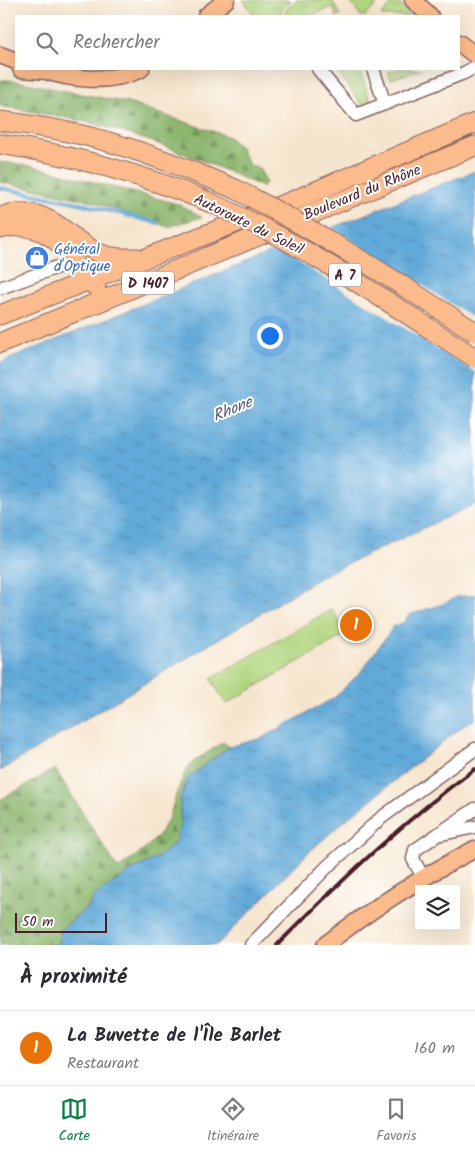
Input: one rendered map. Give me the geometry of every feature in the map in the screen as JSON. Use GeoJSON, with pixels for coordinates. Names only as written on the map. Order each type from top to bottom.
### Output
{"type":"FeatureCollection","features":[{"type":"Feature","properties":{"kind":"highway","name":"Autoroute du Soleil"},"geometry":{"type":"LineString","coordinates":[[0,121],[45,127],[95,138],[169,163],[235,189],[345,249],[475,332]]}},
{"type":"Feature","properties":{"kind":"highway","name":"Boulevard du Rhône"},"geometry":{"type":"LineString","coordinates":[[0,316],[86,280],[115,271],[311,193],[475,123]]}},
{"type":"Feature","properties":{"kind":"highway","name":"Autoroute du Soleil"},"geometry":{"type":"LineString","coordinates":[[0,144],[43,150],[85,160],[209,202],[287,240],[475,358]]}},
{"type":"Feature","properties":{"kind":"highway","name":"Boulevard du Rhône"},"geometry":{"type":"LineString","coordinates":[[0,343],[475,146]]}},
{"type":"Feature","properties":{"kind":"highway"},"geometry":{"type":"LineString","coordinates":[[0,218],[12,213],[38,215],[54,222],[74,237],[104,255],[144,258]]}},
{"type":"Feature","properties":{"kind":"highway"},"geometry":{"type":"LineString","coordinates":[[0,229],[19,226],[47,233],[57,240],[66,251],[78,273],[86,280],[100,288],[111,288],[194,253],[294,220]]}},
{"type":"Feature","properties":{"kind":"highway"},"geometry":{"type":"LineString","coordinates":[[0,328],[67,302],[82,293],[88,273],[87,264],[74,237]]}},
{"type":"Feature","properties":{"kind":"main road"},"geometry":{"type":"LineString","coordinates":[[207,15],[226,0]]}},
{"type":"Feature","properties":{"kind":"main road"},"geometry":{"type":"LineString","coordinates":[[413,0],[429,15]]}},
{"type":"Feature","properties":{"kind":"main road"},"geometry":{"type":"LineString","coordinates":[[460,44],[475,55]]}},
{"type":"Feature","properties":{"kind":"main road"},"geometry":{"type":"LineString","coordinates":[[0,55],[15,60]]}},
{"type":"Feature","properties":{"kind":"main road"},"geometry":{"type":"LineString","coordinates":[[0,67],[15,68]]}},
{"type":"Feature","properties":{"kind":"main road"},"geometry":{"type":"LineString","coordinates":[[43,70],[78,78],[106,78],[120,77],[138,70]]}},
{"type":"Feature","properties":{"kind":"main road"},"geometry":{"type":"LineString","coordinates":[[325,945],[363,917],[423,878],[475,850]]}},
{"type":"Feature","properties":{"kind":"lane"},"geometry":{"type":"LineString","coordinates":[[319,70],[356,115],[475,67]]}},
{"type":"Feature","properties":{"kind":"lane"},"geometry":{"type":"LineString","coordinates":[[373,70],[385,104]]}},
{"type":"Feature","properties":{"kind":"lane"},"geometry":{"type":"LineString","coordinates":[[0,288],[60,266]]}},
{"type":"Feature","properties":{"kind":"lane"},"geometry":{"type":"LineString","coordinates":[[251,945],[328,866],[381,818],[473,754]]}},
{"type":"Feature","properties":{"kind":"lane"},"geometry":{"type":"LineString","coordinates":[[423,878],[413,859],[413,853],[437,834],[475,809]]}},
{"type":"Feature","properties":{"kind":"lane"},"geometry":{"type":"LineString","coordinates":[[437,834],[475,827]]}},
{"type":"Feature","properties":{"kind":"green space"},"geometry":{"type":"Polygon","coordinates":[[[243,0],[291,0],[280,15],[254,15],[243,0]]]}},
{"type":"Feature","properties":{"kind":"green space"},"geometry":{"type":"Polygon","coordinates":[[[296,0],[332,0],[340,15],[336,15],[333,7],[311,15],[284,15],[289,6],[296,0]]]}},
{"type":"Feature","properties":{"kind":"green space"},"geometry":{"type":"Polygon","coordinates":[[[349,0],[380,0],[367,15],[360,15],[349,0]]]}},
{"type":"Feature","properties":{"kind":"green space"},"geometry":{"type":"Polygon","coordinates":[[[395,0],[411,15],[382,15],[395,0]]]}},
{"type":"Feature","properties":{"kind":"green space"},"geometry":{"type":"Polygon","coordinates":[[[359,70],[371,102],[362,105],[340,75],[359,70]]]}},
{"type":"Feature","properties":{"kind":"green space"},"geometry":{"type":"Polygon","coordinates":[[[395,70],[419,70],[391,79],[388,72],[395,70]]]}},
{"type":"Feature","properties":{"kind":"green space"},"geometry":{"type":"Polygon","coordinates":[[[0,80],[10,80],[128,103],[227,136],[239,146],[250,166],[259,168],[266,182],[263,187],[189,155],[99,125],[0,106],[0,80]]]}},
{"type":"Feature","properties":{"kind":"green space"},"geometry":{"type":"Polygon","coordinates":[[[0,162],[32,166],[178,204],[202,217],[168,227],[91,201],[0,182],[0,162]]]}},
{"type":"Feature","properties":{"kind":"green space"},"geometry":{"type":"Polygon","coordinates":[[[332,609],[346,634],[226,704],[211,679],[332,609]]]}},
{"type":"Feature","properties":{"kind":"green space"},"geometry":{"type":"Polygon","coordinates":[[[223,742],[229,747],[188,778],[180,800],[181,826],[175,842],[160,856],[131,871],[94,896],[91,904],[62,929],[57,945],[0,945],[0,800],[55,769],[118,869],[144,850],[158,836],[169,818],[186,770],[193,762],[223,742]]]}},
{"type":"Feature","properties":{"kind":"water","name":"Rhone"},"geometry":{"type":"Polygon","coordinates":[[[475,171],[475,504],[326,574],[0,771],[0,363],[273,251],[475,171]]]}},
{"type":"Feature","properties":{"kind":"water"},"geometry":{"type":"Polygon","coordinates":[[[475,594],[475,719],[463,726],[348,818],[310,851],[217,945],[57,945],[62,929],[91,904],[94,896],[131,871],[160,856],[175,842],[181,826],[180,800],[188,778],[229,747],[262,738],[334,698],[360,673],[394,626],[403,623],[409,615],[443,604],[459,596],[475,594]]]}},
{"type":"Feature","properties":{"kind":"pier"},"geometry":{"type":"Polygon","coordinates":[[[329,226],[475,319],[475,372],[276,248],[329,226]]]}},
{"type":"Feature","properties":{"kind":"waterway"},"geometry":{"type":"LineString","coordinates":[[0,188],[74,202],[158,223]]}},
{"type":"Feature","properties":{"kind":"railway"},"geometry":{"type":"LineString","coordinates":[[277,945],[324,898],[397,831],[475,769]]}},
{"type":"Feature","properties":{"kind":"place","name":"Général d'Optique"},"geometry":{"type":"Point","coordinates":[37,258]}},
{"type":"Feature","properties":{"kind":"place","name":"La Buvette de l'Île Barlet"},"geometry":{"type":"Point","coordinates":[356,625]}}]}
